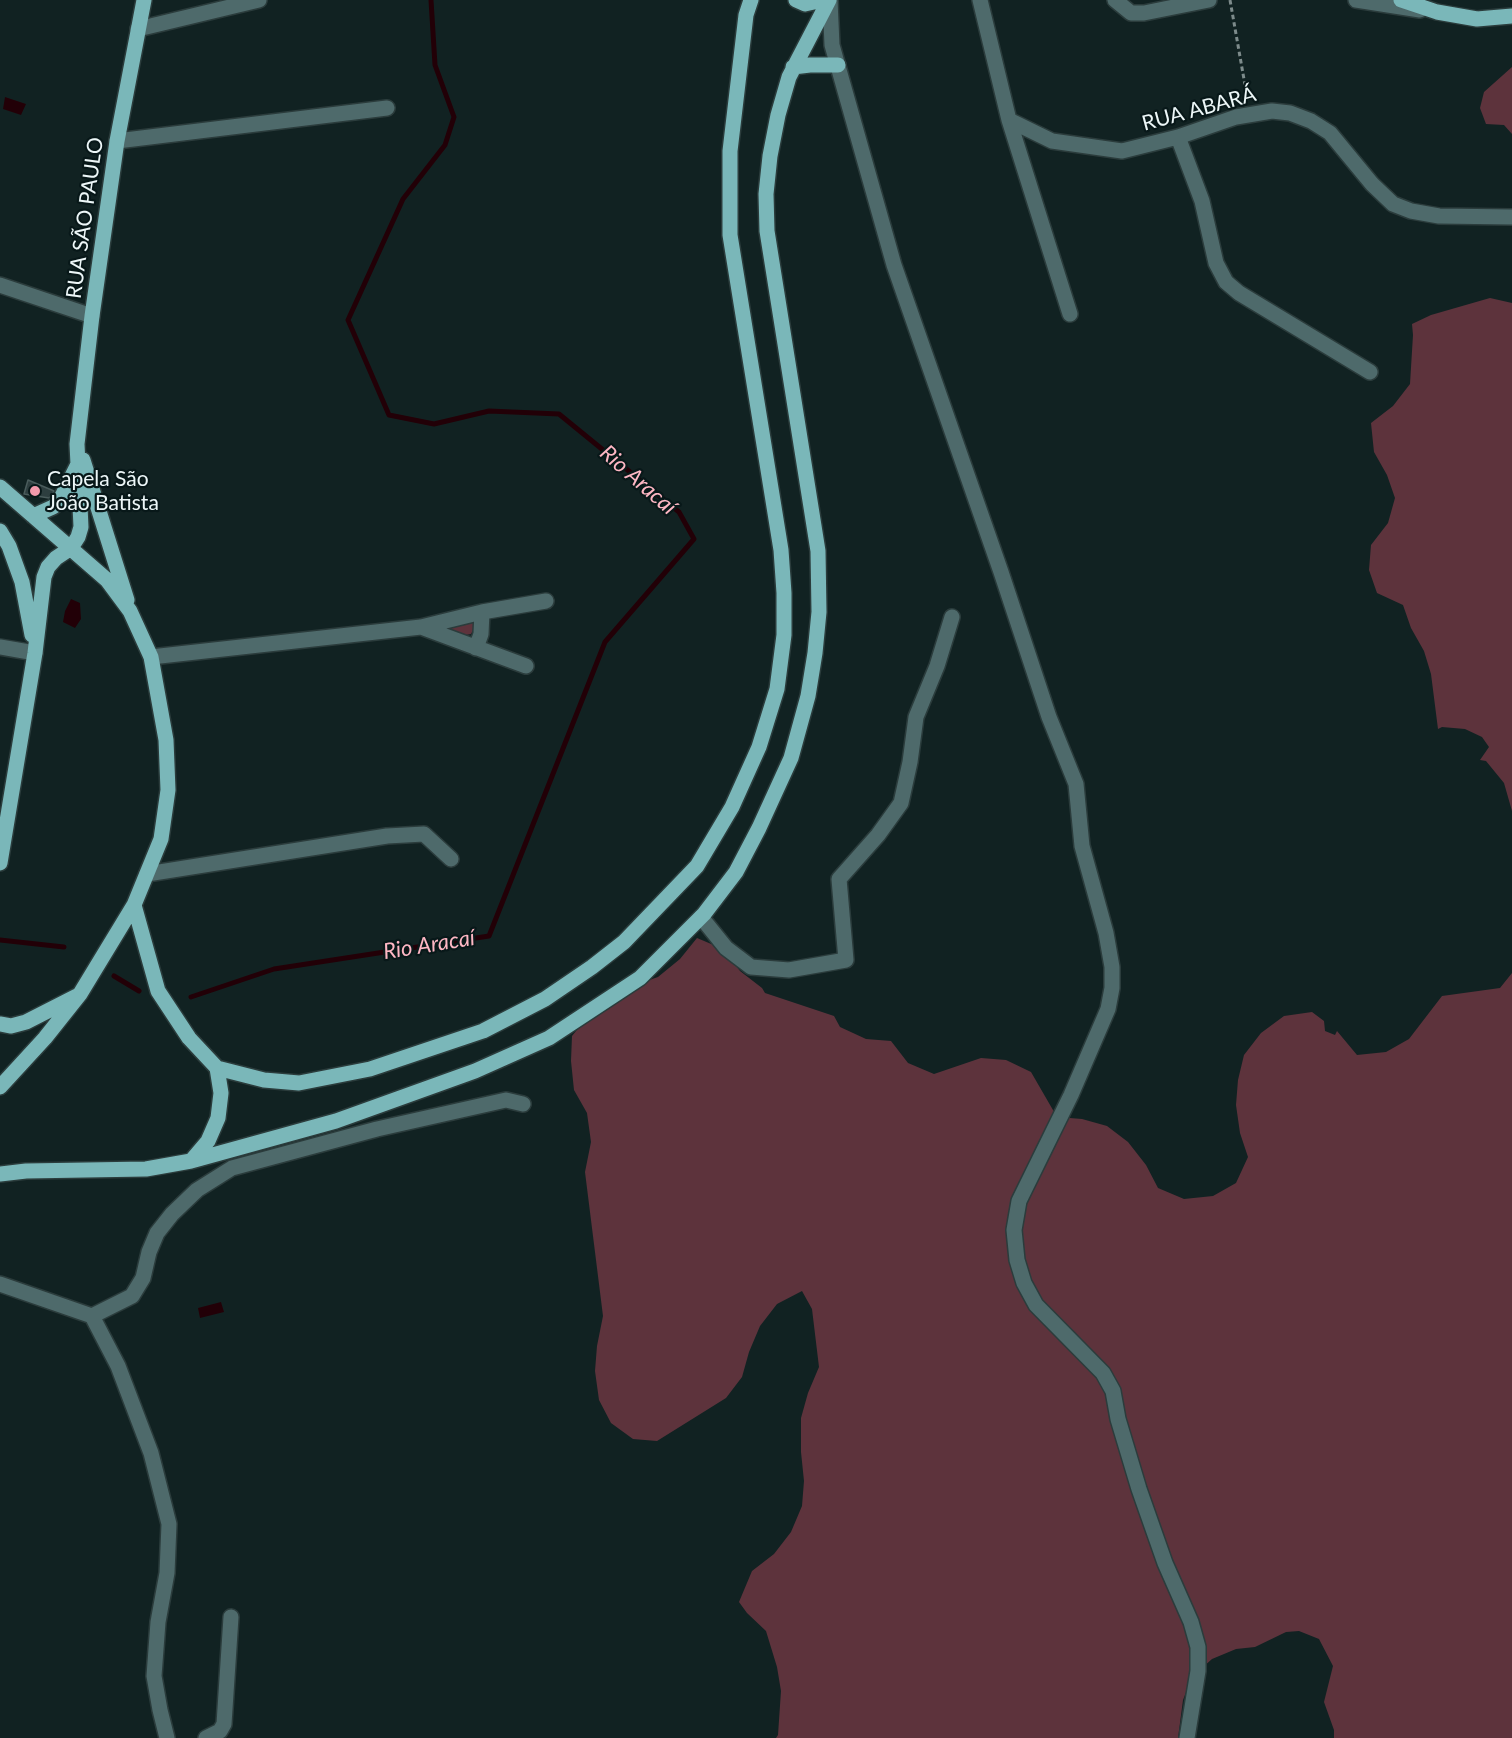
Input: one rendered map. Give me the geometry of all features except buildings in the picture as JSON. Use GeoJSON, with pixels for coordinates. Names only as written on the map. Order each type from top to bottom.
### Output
{"type":"FeatureCollection","features":[{"type":"Feature","properties":{"kind":"main road","name":"RUA SÃO PAULO"},"geometry":{"type":"LineString","coordinates":[[71,548],[81,527],[77,444],[92,316],[117,141],[144,0]]}},
{"type":"Feature","properties":{"kind":"main road"},"geometry":{"type":"LineString","coordinates":[[134,905],[158,991],[189,1038],[217,1068],[264,1080],[299,1083],[370,1069],[472,1035],[525,1010],[592,967],[624,942],[697,866],[732,807],[762,737],[777,689],[784,635],[781,550],[730,235],[730,151],[746,15],[751,0]]}},
{"type":"Feature","properties":{"kind":"main road"},"geometry":{"type":"LineString","coordinates":[[796,0],[805,4],[823,0]]}},
{"type":"Feature","properties":{"kind":"main road"},"geometry":{"type":"LineString","coordinates":[[0,1174],[27,1171],[146,1169],[191,1161],[336,1120],[475,1071],[549,1038],[640,978],[701,917],[736,872],[791,758],[808,696],[815,653],[819,612],[818,551],[767,231],[766,194],[778,115],[793,67],[830,0]]}},
{"type":"Feature","properties":{"kind":"main road"},"geometry":{"type":"LineString","coordinates":[[1401,0],[1437,12],[1477,19],[1512,16]]}},
{"type":"Feature","properties":{"kind":"main road"},"geometry":{"type":"LineString","coordinates":[[793,67],[838,65]]}},
{"type":"Feature","properties":{"kind":"main road"},"geometry":{"type":"LineString","coordinates":[[0,1087],[45,1038],[80,994],[134,905],[161,839],[168,790],[166,740],[151,657],[130,611],[77,444]]}},
{"type":"Feature","properties":{"kind":"main road"},"geometry":{"type":"LineString","coordinates":[[33,516],[53,507],[58,502],[77,466]]}},
{"type":"Feature","properties":{"kind":"main road"},"geometry":{"type":"LineString","coordinates":[[0,487],[107,580],[130,611]]}},
{"type":"Feature","properties":{"kind":"main road"},"geometry":{"type":"LineString","coordinates":[[0,531],[9,546],[22,582],[35,653]]}},
{"type":"Feature","properties":{"kind":"main road"},"geometry":{"type":"LineString","coordinates":[[0,863],[35,653],[44,577],[48,567],[56,558],[71,548]]}},
{"type":"Feature","properties":{"kind":"main road"},"geometry":{"type":"LineString","coordinates":[[0,1024],[11,1026],[26,1022],[80,994]]}},
{"type":"Feature","properties":{"kind":"main road"},"geometry":{"type":"LineString","coordinates":[[191,1161],[208,1141],[218,1118],[221,1093],[217,1068]]}},
{"type":"Feature","properties":{"kind":"street"},"geometry":{"type":"LineString","coordinates":[[138,29],[259,0]]}},
{"type":"Feature","properties":{"kind":"street"},"geometry":{"type":"LineString","coordinates":[[830,0],[832,45],[894,265],[1049,717],[1076,784],[1082,846],[1106,933],[1112,967],[1112,988],[1108,1009],[1071,1095],[1019,1201],[1014,1230],[1017,1260],[1024,1283],[1036,1305],[1103,1373],[1113,1391],[1138,1489],[1165,1563],[1191,1622],[1198,1647],[1198,1671],[1187,1738]]}},
{"type":"Feature","properties":{"kind":"street"},"geometry":{"type":"LineString","coordinates":[[980,0],[1009,120],[1070,314]]}},
{"type":"Feature","properties":{"kind":"street"},"geometry":{"type":"LineString","coordinates":[[1115,0],[1131,13],[1144,13],[1209,0]]}},
{"type":"Feature","properties":{"kind":"street"},"geometry":{"type":"LineString","coordinates":[[1356,0],[1437,12]]}},
{"type":"Feature","properties":{"kind":"street"},"geometry":{"type":"LineString","coordinates":[[117,141],[387,108]]}},
{"type":"Feature","properties":{"kind":"street","name":"RUA ABARÁ"},"geometry":{"type":"LineString","coordinates":[[1009,120],[1052,141],[1122,151],[1250,115],[1272,111],[1290,113],[1311,121],[1330,133],[1372,184],[1393,204],[1411,211],[1439,216],[1512,218]]}},
{"type":"Feature","properties":{"kind":"street"},"geometry":{"type":"LineString","coordinates":[[1178,137],[1202,201],[1215,263],[1226,282],[1239,293],[1370,372]]}},
{"type":"Feature","properties":{"kind":"street"},"geometry":{"type":"LineString","coordinates":[[0,285],[92,316]]}},
{"type":"Feature","properties":{"kind":"street"},"geometry":{"type":"LineString","coordinates":[[151,657],[421,627],[482,612],[546,601]]}},
{"type":"Feature","properties":{"kind":"street"},"geometry":{"type":"LineString","coordinates":[[476,648],[481,634],[482,612]]}},
{"type":"Feature","properties":{"kind":"street"},"geometry":{"type":"LineString","coordinates":[[701,917],[726,948],[751,967],[789,970],[846,960],[840,879],[878,835],[901,803],[910,762],[915,717],[937,666],[952,618]]}},
{"type":"Feature","properties":{"kind":"street"},"geometry":{"type":"LineString","coordinates":[[421,627],[526,666]]}},
{"type":"Feature","properties":{"kind":"street"},"geometry":{"type":"LineString","coordinates":[[0,647],[35,653]]}},
{"type":"Feature","properties":{"kind":"street"},"geometry":{"type":"LineString","coordinates":[[147,874],[387,836],[424,834],[451,859]]}},
{"type":"Feature","properties":{"kind":"street"},"geometry":{"type":"LineString","coordinates":[[92,1316],[132,1296],[140,1286],[149,1252],[157,1233],[171,1214],[197,1190],[232,1168],[377,1129],[506,1100],[524,1104]]}},
{"type":"Feature","properties":{"kind":"street"},"geometry":{"type":"LineString","coordinates":[[0,1284],[92,1316],[118,1366],[151,1453],[169,1524],[167,1573],[158,1622],[154,1676],[167,1738]]}},
{"type":"Feature","properties":{"kind":"street"},"geometry":{"type":"LineString","coordinates":[[206,1738],[220,1731],[224,1724],[231,1617]]}},
{"type":"Feature","properties":{"kind":"path"},"geometry":{"type":"LineString","coordinates":[[1230,0],[1250,115]]}},
{"type":"Feature","properties":{"kind":"shaded area"},"geometry":{"type":"Polygon","coordinates":[[[1512,67],[1512,134],[1504,125],[1486,124],[1480,108],[1484,92],[1512,67]]]}},
{"type":"Feature","properties":{"kind":"shaded area"},"geometry":{"type":"Polygon","coordinates":[[[5,97],[26,104],[21,115],[3,109],[5,97]]]}},
{"type":"Feature","properties":{"kind":"shaded area"},"geometry":{"type":"Polygon","coordinates":[[[1490,298],[1512,303],[1512,811],[1504,783],[1486,761],[1480,760],[1489,747],[1482,737],[1465,729],[1442,727],[1438,729],[1431,674],[1424,651],[1411,628],[1403,605],[1377,593],[1369,570],[1371,545],[1388,523],[1395,498],[1387,475],[1374,452],[1371,423],[1393,406],[1410,384],[1412,324],[1431,315],[1490,298]]]}},
{"type":"Feature","properties":{"kind":"shaded area"},"geometry":{"type":"Polygon","coordinates":[[[71,599],[80,603],[81,619],[75,628],[63,622],[71,599]]]}},
{"type":"Feature","properties":{"kind":"shaded area"},"geometry":{"type":"Polygon","coordinates":[[[466,620],[473,623],[474,628],[471,634],[461,636],[439,626],[466,620]]]}},
{"type":"Feature","properties":{"kind":"shaded area"},"geometry":{"type":"Polygon","coordinates":[[[697,938],[723,949],[740,971],[765,993],[834,1016],[840,1027],[866,1039],[891,1041],[908,1063],[934,1074],[981,1058],[1006,1060],[1031,1072],[1057,1117],[1082,1119],[1107,1126],[1128,1142],[1146,1165],[1158,1188],[1184,1199],[1213,1196],[1236,1183],[1248,1157],[1240,1133],[1236,1105],[1238,1080],[1244,1055],[1261,1033],[1284,1016],[1312,1012],[1324,1021],[1325,1031],[1335,1035],[1337,1031],[1357,1055],[1386,1052],[1409,1039],[1442,996],[1500,988],[1512,973],[1512,1738],[1334,1738],[1334,1730],[1324,1702],[1333,1666],[1319,1639],[1299,1631],[1286,1632],[1255,1647],[1236,1649],[1212,1659],[1192,1677],[1183,1700],[1178,1738],[776,1738],[781,1691],[777,1667],[766,1631],[739,1602],[752,1571],[774,1554],[791,1532],[802,1506],[804,1481],[801,1418],[819,1367],[812,1309],[802,1291],[777,1304],[760,1326],[742,1377],[726,1398],[657,1441],[633,1439],[611,1423],[599,1400],[595,1371],[603,1316],[585,1172],[591,1142],[587,1113],[574,1090],[571,1061],[572,1036],[589,1015],[635,985],[658,977],[680,959],[697,938]]]}},
{"type":"Feature","properties":{"kind":"shaded area"},"geometry":{"type":"Polygon","coordinates":[[[221,1302],[224,1312],[200,1318],[198,1308],[221,1302]]]}},
{"type":"Feature","properties":{"kind":"waterway","name":"Rio Aracaí"},"geometry":{"type":"LineString","coordinates":[[191,997],[274,969],[489,936],[605,642],[694,539],[679,512],[559,414],[489,411],[434,424],[389,415],[348,320],[403,199],[445,145],[454,117],[435,65],[431,0]]}},
{"type":"Feature","properties":{"kind":"waterway","name":"Rio Aracaí"},"geometry":{"type":"LineString","coordinates":[[0,940],[64,947]]}},
{"type":"Feature","properties":{"kind":"waterway","name":"Rio Aracaí"},"geometry":{"type":"LineString","coordinates":[[114,976],[139,991]]}},
{"type":"Feature","properties":{"kind":"place","name":"Capela São João Batista"},"geometry":{"type":"Point","coordinates":[35,491]}}]}
